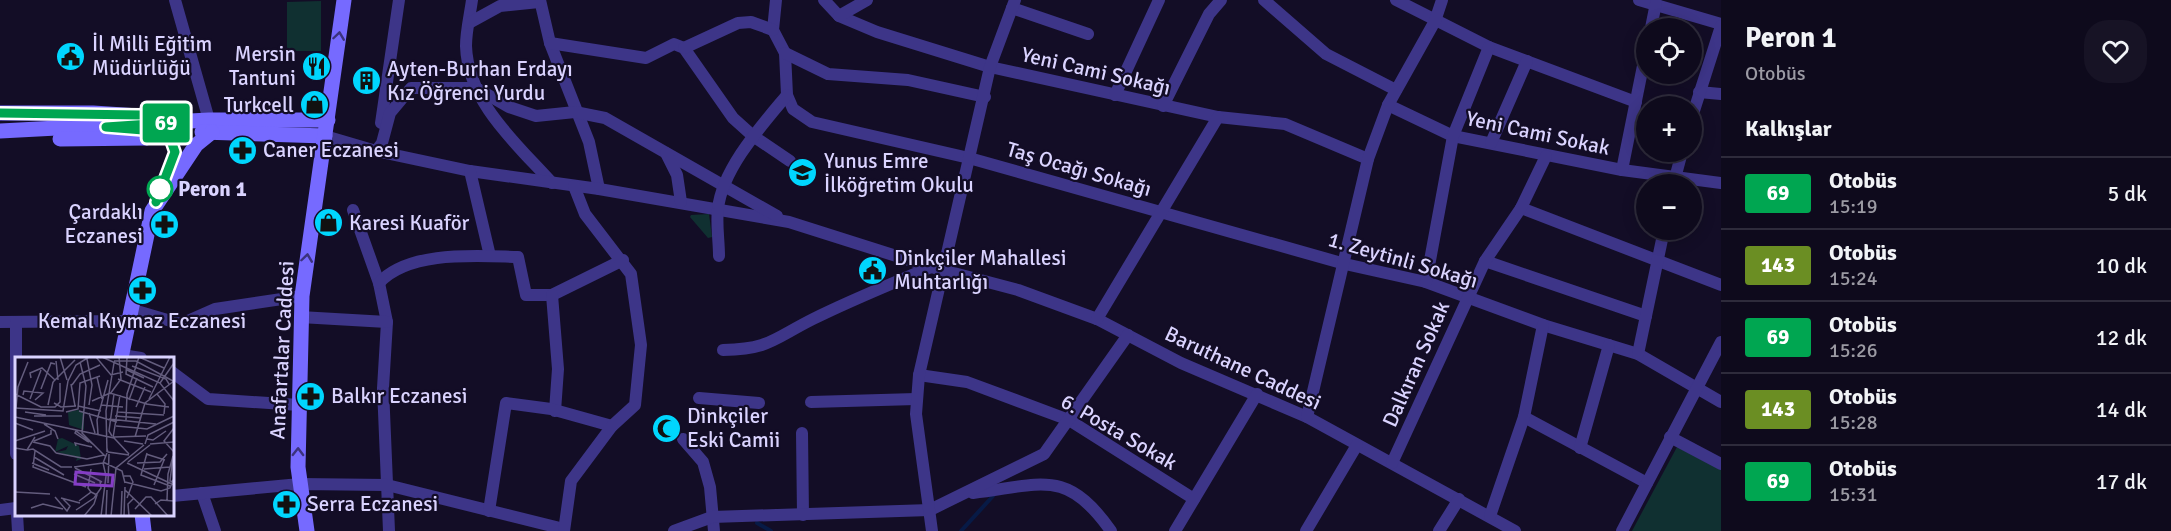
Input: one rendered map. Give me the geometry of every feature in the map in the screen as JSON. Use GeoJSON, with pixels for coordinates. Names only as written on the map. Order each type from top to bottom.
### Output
{"type":"FeatureCollection","features":[{"type":"Feature","properties":{"kind":"main road","name":"Anafartalar Caddesi"},"geometry":{"type":"LineString","coordinates":[[306,531],[300,484],[300,317],[344,0]]}},
{"type":"Feature","properties":{"kind":"main road"},"geometry":{"type":"LineString","coordinates":[[0,113],[141,115],[210,126],[325,136]]}},
{"type":"Feature","properties":{"kind":"main road"},"geometry":{"type":"LineString","coordinates":[[0,139],[146,138],[168,132],[210,126],[328,120]]}},
{"type":"Feature","properties":{"kind":"main road"},"geometry":{"type":"LineString","coordinates":[[0,131],[180,122]]}},
{"type":"Feature","properties":{"kind":"main road"},"geometry":{"type":"LineString","coordinates":[[122,357],[146,230],[156,202],[210,126]]}},
{"type":"Feature","properties":{"kind":"main road"},"geometry":{"type":"LineString","coordinates":[[106,127],[168,132]]}},
{"type":"Feature","properties":{"kind":"main road"},"geometry":{"type":"LineString","coordinates":[[142,516],[144,531]]}},
{"type":"Feature","properties":{"kind":"street"},"geometry":{"type":"LineString","coordinates":[[176,0],[210,126]]}},
{"type":"Feature","properties":{"kind":"street"},"geometry":{"type":"LineString","coordinates":[[376,151],[399,0]]}},
{"type":"Feature","properties":{"kind":"street"},"geometry":{"type":"LineString","coordinates":[[472,0],[466,45],[470,72],[481,100],[503,129],[552,183]]}},
{"type":"Feature","properties":{"kind":"street"},"geometry":{"type":"LineString","coordinates":[[719,255],[718,209],[724,186],[753,136],[787,95],[785,53],[773,30],[776,0]]}},
{"type":"Feature","properties":{"kind":"street","name":"Yeni Cami Sokağı"},"geometry":{"type":"LineString","coordinates":[[824,0],[839,16],[877,32],[990,67],[1218,117],[1285,124],[1368,159]]}},
{"type":"Feature","properties":{"kind":"street"},"geometry":{"type":"LineString","coordinates":[[839,16],[867,0]]}},
{"type":"Feature","properties":{"kind":"street"},"geometry":{"type":"LineString","coordinates":[[1115,95],[1159,0]]}},
{"type":"Feature","properties":{"kind":"street"},"geometry":{"type":"LineString","coordinates":[[1162,106],[1209,14],[1221,0]]}},
{"type":"Feature","properties":{"kind":"street"},"geometry":{"type":"LineString","coordinates":[[1264,0],[1326,54],[1396,90]]}},
{"type":"Feature","properties":{"kind":"street"},"geometry":{"type":"LineString","coordinates":[[1396,0],[1489,47],[1636,102],[1622,170]]}},
{"type":"Feature","properties":{"kind":"street"},"geometry":{"type":"LineString","coordinates":[[1307,417],[1368,159],[1388,105],[1435,21],[1442,0]]}},
{"type":"Feature","properties":{"kind":"street"},"geometry":{"type":"LineString","coordinates":[[1639,0],[1656,3],[1721,25],[1698,96]]}},
{"type":"Feature","properties":{"kind":"street"},"geometry":{"type":"LineString","coordinates":[[469,23],[500,6],[540,1],[550,43],[575,112],[589,142],[599,189]]}},
{"type":"Feature","properties":{"kind":"street"},"geometry":{"type":"LineString","coordinates":[[932,531],[916,414],[919,375],[937,268],[969,158],[985,97],[990,67],[1011,3],[1088,34]]}},
{"type":"Feature","properties":{"kind":"street"},"geometry":{"type":"LineString","coordinates":[[1653,18],[1656,3]]}},
{"type":"Feature","properties":{"kind":"street"},"geometry":{"type":"LineString","coordinates":[[684,48],[738,23],[751,22],[773,30]]}},
{"type":"Feature","properties":{"kind":"street"},"geometry":{"type":"LineString","coordinates":[[550,43],[646,58],[674,44],[684,48],[733,118],[753,136],[790,161]]}},
{"type":"Feature","properties":{"kind":"street"},"geometry":{"type":"LineString","coordinates":[[1426,282],[1453,136],[1489,47]]}},
{"type":"Feature","properties":{"kind":"street"},"geometry":{"type":"LineString","coordinates":[[785,53],[828,74],[908,80],[985,97]]}},
{"type":"Feature","properties":{"kind":"street"},"geometry":{"type":"LineString","coordinates":[[1491,143],[1527,61]]}},
{"type":"Feature","properties":{"kind":"street"},"geometry":{"type":"LineString","coordinates":[[376,151],[382,142],[390,113],[411,88],[476,88],[509,107],[536,116],[575,112],[605,118],[789,222]]}},
{"type":"Feature","properties":{"kind":"street"},"geometry":{"type":"LineString","coordinates":[[1699,92],[1721,94]]}},
{"type":"Feature","properties":{"kind":"street","name":"Taş Ocağı Sokağı"},"geometry":{"type":"LineString","coordinates":[[787,95],[793,109],[812,122],[969,158],[1161,213]]}},
{"type":"Feature","properties":{"kind":"street","name":"Yeni Cami Sokak"},"geometry":{"type":"LineString","coordinates":[[1388,105],[1453,136],[1641,174]]}},
{"type":"Feature","properties":{"kind":"street"},"geometry":{"type":"LineString","coordinates":[[1097,319],[1218,117]]}},
{"type":"Feature","properties":{"kind":"street"},"geometry":{"type":"LineString","coordinates":[[156,202],[175,152],[168,132]]}},
{"type":"Feature","properties":{"kind":"street"},"geometry":{"type":"LineString","coordinates":[[325,136],[376,151],[470,171],[681,202],[789,222]]}},
{"type":"Feature","properties":{"kind":"street"},"geometry":{"type":"LineString","coordinates":[[666,153],[677,175],[681,202]]}},
{"type":"Feature","properties":{"kind":"street","name":"Dalkıran Sokak"},"geometry":{"type":"LineString","coordinates":[[1392,463],[1485,261],[1521,208],[1546,156]]}},
{"type":"Feature","properties":{"kind":"street"},"geometry":{"type":"LineString","coordinates":[[470,171],[490,256]]}},
{"type":"Feature","properties":{"kind":"street","name":"Yeni Cami Sokak"},"geometry":{"type":"LineString","coordinates":[[1702,182],[1721,183]]}},
{"type":"Feature","properties":{"kind":"street"},"geometry":{"type":"LineString","coordinates":[[174,496],[300,484],[387,485],[564,530],[571,481],[612,426],[634,405],[641,345],[632,274],[585,214],[574,186]]}},
{"type":"Feature","properties":{"kind":"street"},"geometry":{"type":"LineString","coordinates":[[1521,208],[1721,285]]}},
{"type":"Feature","properties":{"kind":"street"},"geometry":{"type":"LineString","coordinates":[[353,210],[379,283],[387,322],[383,388],[389,531]]}},
{"type":"Feature","properties":{"kind":"street","name":"1. Zeytinli Sokağı"},"geometry":{"type":"LineString","coordinates":[[1161,213],[1345,264],[1426,282],[1543,325],[1638,354],[1721,402]]}},
{"type":"Feature","properties":{"kind":"street","name":"Baruthane Caddesi"},"geometry":{"type":"LineString","coordinates":[[789,222],[937,268],[1018,290],[1097,319],[1181,363],[1307,417],[1515,531]]}},
{"type":"Feature","properties":{"kind":"street"},"geometry":{"type":"LineString","coordinates":[[1638,354],[1662,240]]}},
{"type":"Feature","properties":{"kind":"street"},"geometry":{"type":"LineString","coordinates":[[379,283],[386,275],[418,260],[490,256],[518,257],[526,295],[552,295],[622,260]]}},
{"type":"Feature","properties":{"kind":"street"},"geometry":{"type":"LineString","coordinates":[[1485,261],[1646,316]]}},
{"type":"Feature","properties":{"kind":"street"},"geometry":{"type":"LineString","coordinates":[[723,350],[751,349],[776,341],[811,320],[937,268]]}},
{"type":"Feature","properties":{"kind":"street"},"geometry":{"type":"LineString","coordinates":[[552,295],[558,369],[555,411]]}},
{"type":"Feature","properties":{"kind":"street"},"geometry":{"type":"LineString","coordinates":[[0,322],[129,315],[181,324],[215,309],[302,296]]}},
{"type":"Feature","properties":{"kind":"street"},"geometry":{"type":"LineString","coordinates":[[300,317],[387,322]]}},
{"type":"Feature","properties":{"kind":"street"},"geometry":{"type":"LineString","coordinates":[[16,322],[16,357]]}},
{"type":"Feature","properties":{"kind":"street"},"geometry":{"type":"LineString","coordinates":[[1490,516],[1524,417],[1543,325]]}},
{"type":"Feature","properties":{"kind":"street"},"geometry":{"type":"LineString","coordinates":[[674,531],[712,517],[930,510],[1044,454],[1128,335]]}},
{"type":"Feature","properties":{"kind":"street"},"geometry":{"type":"LineString","coordinates":[[1622,531],[1721,342]]}},
{"type":"Feature","properties":{"kind":"street"},"geometry":{"type":"LineString","coordinates":[[1580,448],[1609,345]]}},
{"type":"Feature","properties":{"kind":"street"},"geometry":{"type":"LineString","coordinates":[[174,374],[208,399],[299,405]]}},
{"type":"Feature","properties":{"kind":"street","name":"6. Posta Sokak"},"geometry":{"type":"LineString","coordinates":[[919,375],[967,382],[1069,420],[1194,499]]}},
{"type":"Feature","properties":{"kind":"street"},"geometry":{"type":"LineString","coordinates":[[1175,531],[1257,394]]}},
{"type":"Feature","properties":{"kind":"street"},"geometry":{"type":"LineString","coordinates":[[699,398],[759,403]]}},
{"type":"Feature","properties":{"kind":"street"},"geometry":{"type":"LineString","coordinates":[[811,402],[916,399]]}},
{"type":"Feature","properties":{"kind":"street"},"geometry":{"type":"LineString","coordinates":[[489,511],[506,404],[555,411],[612,426]]}},
{"type":"Feature","properties":{"kind":"street"},"geometry":{"type":"LineString","coordinates":[[1524,417],[1647,483]]}},
{"type":"Feature","properties":{"kind":"street"},"geometry":{"type":"LineString","coordinates":[[802,433],[803,515]]}},
{"type":"Feature","properties":{"kind":"street"},"geometry":{"type":"LineString","coordinates":[[1670,437],[1721,464]]}},
{"type":"Feature","properties":{"kind":"street"},"geometry":{"type":"LineString","coordinates":[[683,439],[703,462],[710,487],[714,531]]}},
{"type":"Feature","properties":{"kind":"street"},"geometry":{"type":"LineString","coordinates":[[1306,531],[1357,445]]}},
{"type":"Feature","properties":{"kind":"street"},"geometry":{"type":"LineString","coordinates":[[965,494],[1048,483],[1065,487],[1084,499],[1111,531]]}},
{"type":"Feature","properties":{"kind":"street"},"geometry":{"type":"LineString","coordinates":[[202,493],[215,531]]}},
{"type":"Feature","properties":{"kind":"street"},"geometry":{"type":"LineString","coordinates":[[1439,531],[1459,499]]}},
{"type":"Feature","properties":{"kind":"street"},"geometry":{"type":"LineString","coordinates":[[0,510],[15,508]]}},
{"type":"Feature","properties":{"kind":"street"},"geometry":{"type":"LineString","coordinates":[[17,516],[18,531]]}},
{"type":"Feature","properties":{"kind":"green space"},"geometry":{"type":"Polygon","coordinates":[[[321,1],[321,51],[287,51],[287,2],[321,1]]]}},
{"type":"Feature","properties":{"kind":"green space"},"geometry":{"type":"Polygon","coordinates":[[[709,214],[712,237],[708,238],[690,217],[691,215],[709,214]]]}},
{"type":"Feature","properties":{"kind":"green space"},"geometry":{"type":"Polygon","coordinates":[[[1677,447],[1721,470],[1721,531],[1632,531],[1677,447]]]}},
{"type":"Feature","properties":{"kind":"waterway"},"geometry":{"type":"LineString","coordinates":[[961,531],[993,496]]}},
{"type":"Feature","properties":{"kind":"waterway"},"geometry":{"type":"LineString","coordinates":[[757,523],[771,531]]}},
{"type":"Feature","properties":{"kind":"bus line","name":"69"},"geometry":{"type":"LineString","coordinates":[[0,113],[141,115],[180,122],[106,127],[168,132],[174,142],[175,152],[156,202]]}},
{"type":"Feature","properties":{"kind":"place","name":"İl Milli Eğitim Müdürlüğü"},"geometry":{"type":"Point","coordinates":[71,56]}},
{"type":"Feature","properties":{"kind":"place","name":"Mersin Tantuni"},"geometry":{"type":"Point","coordinates":[317,66]}},
{"type":"Feature","properties":{"kind":"place","name":"Ayten-Burhan Erdayı Kız Öğrenci Yurdu"},"geometry":{"type":"Point","coordinates":[366,81]}},
{"type":"Feature","properties":{"kind":"place","name":"Turkcell"},"geometry":{"type":"Point","coordinates":[315,105]}},
{"type":"Feature","properties":{"kind":"place","name":"Caner Eczanesi"},"geometry":{"type":"Point","coordinates":[242,150]}},
{"type":"Feature","properties":{"kind":"place","name":"Yunus Emre İlköğretim Okulu"},"geometry":{"type":"Point","coordinates":[803,173]}},
{"type":"Feature","properties":{"kind":"place","name":"Peron 1"},"geometry":{"type":"Point","coordinates":[160,189]}},
{"type":"Feature","properties":{"kind":"place","name":"Karesi Kuaför"},"geometry":{"type":"Point","coordinates":[328,223]}},
{"type":"Feature","properties":{"kind":"place","name":"Çardaklı Eczanesi"},"geometry":{"type":"Point","coordinates":[164,224]}},
{"type":"Feature","properties":{"kind":"place","name":"Dinkçiler Mahallesi Muhtarlığı"},"geometry":{"type":"Point","coordinates":[873,270]}},
{"type":"Feature","properties":{"kind":"place","name":"Kemal Kıymaz Eczanesi"},"geometry":{"type":"Point","coordinates":[142,290]}},
{"type":"Feature","properties":{"kind":"place","name":"Balkır Eczanesi"},"geometry":{"type":"Point","coordinates":[310,396]}},
{"type":"Feature","properties":{"kind":"place","name":"Dinkçiler Eski Camii"},"geometry":{"type":"Point","coordinates":[666,428]}},
{"type":"Feature","properties":{"kind":"place","name":"Serra Eczanesi"},"geometry":{"type":"Point","coordinates":[286,504]}}]}
